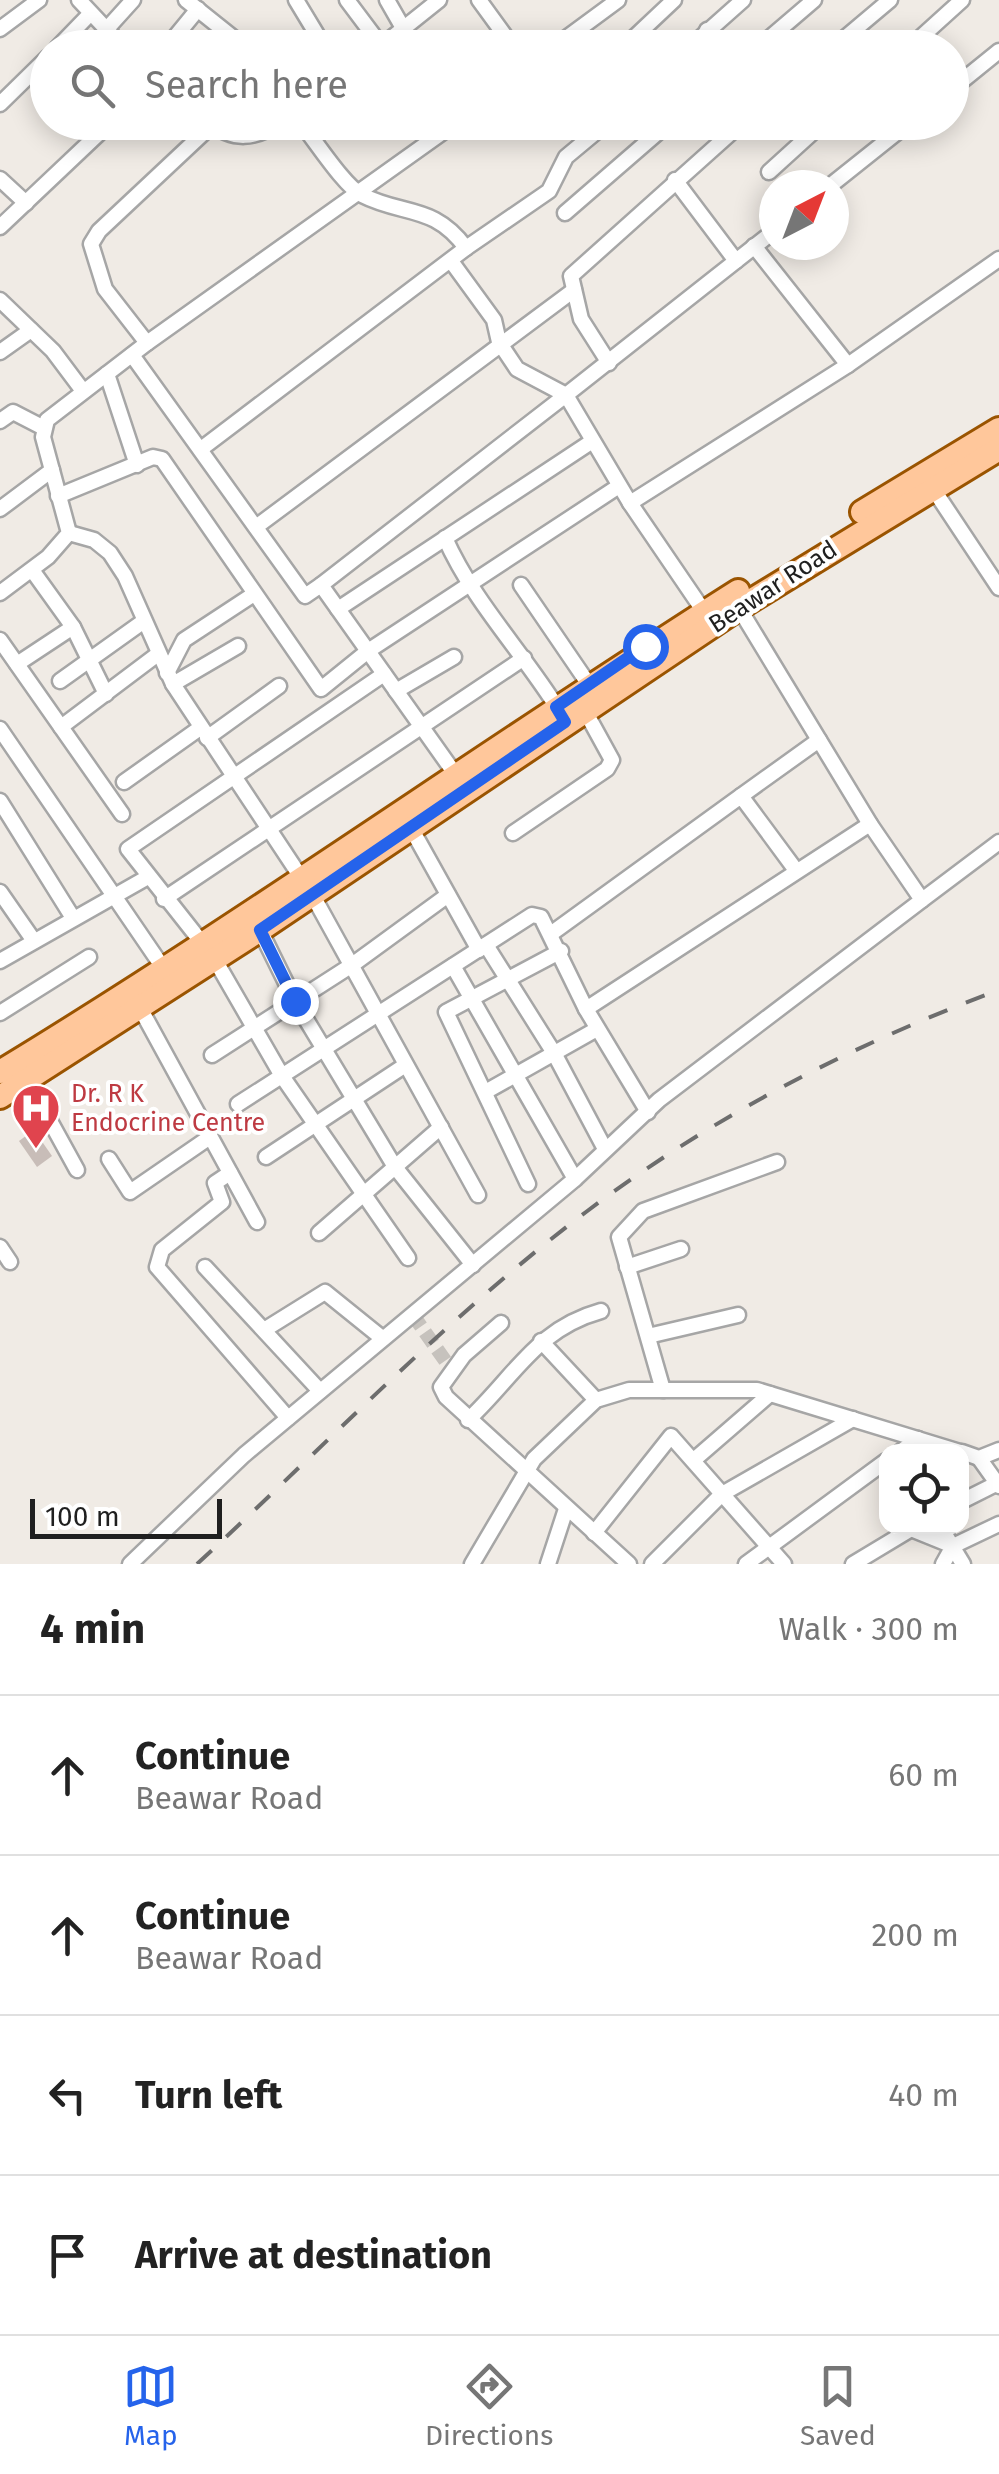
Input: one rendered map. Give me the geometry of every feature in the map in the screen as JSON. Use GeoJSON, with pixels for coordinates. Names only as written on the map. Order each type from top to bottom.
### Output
{"type":"FeatureCollection","features":[{"type":"Feature","properties":{"kind":"main road","name":"Beawar Road"},"geometry":{"type":"LineString","coordinates":[[0,1072],[170,978],[461,782],[999,430]]}},
{"type":"Feature","properties":{"kind":"main road","name":"Beawar Road"},"geometry":{"type":"LineString","coordinates":[[708,619],[739,608],[999,448]]}},
{"type":"Feature","properties":{"kind":"main road","name":"Beawar Road"},"geometry":{"type":"LineString","coordinates":[[208,952],[260,930],[306,887],[411,828],[461,782]]}},
{"type":"Feature","properties":{"kind":"main road","name":"Beawar Road"},"geometry":{"type":"LineString","coordinates":[[0,1096],[139,1006],[170,978]]}},
{"type":"Feature","properties":{"kind":"street"},"geometry":{"type":"LineString","coordinates":[[0,28],[40,0]]}},
{"type":"Feature","properties":{"kind":"street"},"geometry":{"type":"LineString","coordinates":[[80,1],[105,30],[133,0]]}},
{"type":"Feature","properties":{"kind":"street"},"geometry":{"type":"LineString","coordinates":[[347,0],[369,30]]}},
{"type":"Feature","properties":{"kind":"street"},"geometry":{"type":"LineString","coordinates":[[387,0],[404,28]]}},
{"type":"Feature","properties":{"kind":"street"},"geometry":{"type":"LineString","coordinates":[[479,0],[501,30]]}},
{"type":"Feature","properties":{"kind":"street"},"geometry":{"type":"LineString","coordinates":[[577,30],[618,0]]}},
{"type":"Feature","properties":{"kind":"street"},"geometry":{"type":"LineString","coordinates":[[642,30],[674,0]]}},
{"type":"Feature","properties":{"kind":"street"},"geometry":{"type":"LineString","coordinates":[[707,30],[743,0]]}},
{"type":"Feature","properties":{"kind":"street"},"geometry":{"type":"LineString","coordinates":[[779,30],[814,0]]}},
{"type":"Feature","properties":{"kind":"street"},"geometry":{"type":"LineString","coordinates":[[854,30],[890,0]]}},
{"type":"Feature","properties":{"kind":"street"},"geometry":{"type":"LineString","coordinates":[[928,30],[962,0]]}},
{"type":"Feature","properties":{"kind":"street"},"geometry":{"type":"LineString","coordinates":[[402,30],[431,2]]}},
{"type":"Feature","properties":{"kind":"street"},"geometry":{"type":"LineString","coordinates":[[177,30],[192,4],[220,30]]}},
{"type":"Feature","properties":{"kind":"street"},"geometry":{"type":"LineString","coordinates":[[298,4],[314,30]]}},
{"type":"Feature","properties":{"kind":"street"},"geometry":{"type":"LineString","coordinates":[[74,30],[89,15]]}},
{"type":"Feature","properties":{"kind":"street"},"geometry":{"type":"LineString","coordinates":[[969,75],[999,51]]}},
{"type":"Feature","properties":{"kind":"street"},"geometry":{"type":"LineString","coordinates":[[0,104],[30,74]]}},
{"type":"Feature","properties":{"kind":"street"},"geometry":{"type":"LineString","coordinates":[[0,227],[92,140]]}},
{"type":"Feature","properties":{"kind":"street"},"geometry":{"type":"LineString","coordinates":[[147,342],[99,275],[91,244],[99,231],[193,140]]}},
{"type":"Feature","properties":{"kind":"street"},"geometry":{"type":"LineString","coordinates":[[315,140],[359,195],[422,212],[455,233],[466,248]]}},
{"type":"Feature","properties":{"kind":"street"},"geometry":{"type":"LineString","coordinates":[[69,533],[44,428],[53,414],[147,342],[359,195],[429,140]]}},
{"type":"Feature","properties":{"kind":"street"},"geometry":{"type":"LineString","coordinates":[[201,449],[466,248],[549,190],[566,156],[586,140]]}},
{"type":"Feature","properties":{"kind":"street"},"geometry":{"type":"LineString","coordinates":[[565,213],[649,140]]}},
{"type":"Feature","properties":{"kind":"street"},"geometry":{"type":"LineString","coordinates":[[608,363],[581,319],[571,276],[723,140]]}},
{"type":"Feature","properties":{"kind":"street"},"geometry":{"type":"LineString","coordinates":[[771,170],[804,140]]}},
{"type":"Feature","properties":{"kind":"street"},"geometry":{"type":"LineString","coordinates":[[849,171],[888,140]]}},
{"type":"Feature","properties":{"kind":"street"},"geometry":{"type":"LineString","coordinates":[[0,179],[26,203]]}},
{"type":"Feature","properties":{"kind":"street"},"geometry":{"type":"LineString","coordinates":[[676,180],[736,261]]}},
{"type":"Feature","properties":{"kind":"street"},"geometry":{"type":"LineString","coordinates":[[132,355],[305,596],[759,242]]}},
{"type":"Feature","properties":{"kind":"street"},"geometry":{"type":"LineString","coordinates":[[754,246],[848,364]]}},
{"type":"Feature","properties":{"kind":"street"},"geometry":{"type":"LineString","coordinates":[[630,503],[848,364],[999,258]]}},
{"type":"Feature","properties":{"kind":"street"},"geometry":{"type":"LineString","coordinates":[[451,261],[494,320],[499,342],[517,369],[566,395],[618,486],[708,619]]}},
{"type":"Feature","properties":{"kind":"street"},"geometry":{"type":"LineString","coordinates":[[256,527],[499,342],[574,290]]}},
{"type":"Feature","properties":{"kind":"street"},"geometry":{"type":"LineString","coordinates":[[0,300],[84,392]]}},
{"type":"Feature","properties":{"kind":"street"},"geometry":{"type":"LineString","coordinates":[[0,352],[30,330]]}},
{"type":"Feature","properties":{"kind":"street"},"geometry":{"type":"LineString","coordinates":[[107,374],[144,461]]}},
{"type":"Feature","properties":{"kind":"street"},"geometry":{"type":"LineString","coordinates":[[0,421],[13,412],[44,428]]}},
{"type":"Feature","properties":{"kind":"street"},"geometry":{"type":"LineString","coordinates":[[338,608],[591,442]]}},
{"type":"Feature","properties":{"kind":"street"},"geometry":{"type":"LineString","coordinates":[[58,496],[144,461],[162,459],[321,689],[368,651],[618,486]]}},
{"type":"Feature","properties":{"kind":"street"},"geometry":{"type":"LineString","coordinates":[[0,508],[52,470]]}},
{"type":"Feature","properties":{"kind":"street"},"geometry":{"type":"LineString","coordinates":[[932,486],[999,588]]}},
{"type":"Feature","properties":{"kind":"street"},"geometry":{"type":"LineString","coordinates":[[0,593],[32,570],[69,533]]}},
{"type":"Feature","properties":{"kind":"street"},"geometry":{"type":"LineString","coordinates":[[69,533],[94,540],[110,553],[164,667],[306,887],[380,1012],[404,1066],[478,1195]]}},
{"type":"Feature","properties":{"kind":"street"},"geometry":{"type":"LineString","coordinates":[[444,538],[467,586],[524,658],[579,704]]}},
{"type":"Feature","properties":{"kind":"street"},"geometry":{"type":"LineString","coordinates":[[32,570],[73,627],[106,694]]}},
{"type":"Feature","properties":{"kind":"street"},"geometry":{"type":"LineString","coordinates":[[322,585],[461,782]]}},
{"type":"Feature","properties":{"kind":"street"},"geometry":{"type":"LineString","coordinates":[[514,834],[606,769],[612,760],[579,704],[521,585]]}},
{"type":"Feature","properties":{"kind":"street"},"geometry":{"type":"LineString","coordinates":[[164,667],[184,640],[254,594]]}},
{"type":"Feature","properties":{"kind":"street"},"geometry":{"type":"LineString","coordinates":[[739,608],[870,824],[922,900]]}},
{"type":"Feature","properties":{"kind":"street"},"geometry":{"type":"LineString","coordinates":[[60,681],[144,622]]}},
{"type":"Feature","properties":{"kind":"street"},"geometry":{"type":"LineString","coordinates":[[17,664],[73,627]]}},
{"type":"Feature","properties":{"kind":"street"},"geometry":{"type":"LineString","coordinates":[[0,640],[122,814]]}},
{"type":"Feature","properties":{"kind":"street"},"geometry":{"type":"LineString","coordinates":[[61,726],[106,694],[164,667],[238,646]]}},
{"type":"Feature","properties":{"kind":"street"},"geometry":{"type":"LineString","coordinates":[[396,691],[454,657]]}},
{"type":"Feature","properties":{"kind":"street"},"geometry":{"type":"LineString","coordinates":[[164,899],[524,658]]}},
{"type":"Feature","properties":{"kind":"street"},"geometry":{"type":"LineString","coordinates":[[384,674],[128,849],[208,952],[314,1126],[408,1258]]}},
{"type":"Feature","properties":{"kind":"street"},"geometry":{"type":"LineString","coordinates":[[124,782],[279,686]]}},
{"type":"Feature","properties":{"kind":"street"},"geometry":{"type":"LineString","coordinates":[[0,729],[170,978]]}},
{"type":"Feature","properties":{"kind":"street"},"geometry":{"type":"LineString","coordinates":[[552,933],[819,740]]}},
{"type":"Feature","properties":{"kind":"street"},"geometry":{"type":"LineString","coordinates":[[740,796],[795,870]]}},
{"type":"Feature","properties":{"kind":"street"},"geometry":{"type":"LineString","coordinates":[[0,800],[73,918]]}},
{"type":"Feature","properties":{"kind":"street"},"geometry":{"type":"LineString","coordinates":[[586,1009],[870,824]]}},
{"type":"Feature","properties":{"kind":"street"},"geometry":{"type":"LineString","coordinates":[[411,828],[448,895],[511,980],[605,1150]]}},
{"type":"Feature","properties":{"kind":"street"},"geometry":{"type":"LineString","coordinates":[[130,1564],[288,1418],[575,1179],[663,1097],[999,842]]}},
{"type":"Feature","properties":{"kind":"street"},"geometry":{"type":"LineString","coordinates":[[0,962],[148,877]]}},
{"type":"Feature","properties":{"kind":"street"},"geometry":{"type":"LineString","coordinates":[[0,892],[34,942]]}},
{"type":"Feature","properties":{"kind":"street"},"geometry":{"type":"LineString","coordinates":[[212,1055],[352,965],[448,895]]}},
{"type":"Feature","properties":{"kind":"street"},"geometry":{"type":"LineString","coordinates":[[238,1104],[532,915],[541,917],[552,933],[586,1009],[648,1112]]}},
{"type":"Feature","properties":{"kind":"street"},"geometry":{"type":"LineString","coordinates":[[260,930],[295,1001],[395,1167],[474,1265]]}},
{"type":"Feature","properties":{"kind":"street"},"geometry":{"type":"LineString","coordinates":[[528,1184],[487,1091],[446,1012],[560,951]]}},
{"type":"Feature","properties":{"kind":"street"},"geometry":{"type":"LineString","coordinates":[[0,1014],[89,957]]}},
{"type":"Feature","properties":{"kind":"street"},"geometry":{"type":"LineString","coordinates":[[453,966],[575,1179]]}},
{"type":"Feature","properties":{"kind":"street"},"geometry":{"type":"LineString","coordinates":[[139,1006],[257,1222]]}},
{"type":"Feature","properties":{"kind":"street"},"geometry":{"type":"LineString","coordinates":[[487,1091],[597,1029]]}},
{"type":"Feature","properties":{"kind":"street"},"geometry":{"type":"LineString","coordinates":[[266,1158],[404,1066]]}},
{"type":"Feature","properties":{"kind":"street"},"geometry":{"type":"LineString","coordinates":[[27,1079],[77,1170]]}},
{"type":"Feature","properties":{"kind":"street"},"geometry":{"type":"LineString","coordinates":[[319,1232],[441,1127]]}},
{"type":"Feature","properties":{"kind":"street"},"geometry":{"type":"LineString","coordinates":[[109,1159],[130,1192],[210,1137]]}},
{"type":"Feature","properties":{"kind":"street"},"geometry":{"type":"LineString","coordinates":[[663,1390],[619,1238],[643,1211],[777,1162]]}},
{"type":"Feature","properties":{"kind":"street"},"geometry":{"type":"LineString","coordinates":[[230,1173],[214,1183],[222,1202],[162,1250],[157,1267],[288,1418]]}},
{"type":"Feature","properties":{"kind":"street"},"geometry":{"type":"LineString","coordinates":[[0,1246],[10,1262]]}},
{"type":"Feature","properties":{"kind":"street"},"geometry":{"type":"LineString","coordinates":[[628,1267],[681,1249]]}},
{"type":"Feature","properties":{"kind":"street"},"geometry":{"type":"LineString","coordinates":[[205,1266],[320,1391]]}},
{"type":"Feature","properties":{"kind":"street"},"geometry":{"type":"LineString","coordinates":[[264,1330],[325,1292],[382,1338]]}},
{"type":"Feature","properties":{"kind":"street"},"geometry":{"type":"LineString","coordinates":[[468,1420],[540,1341],[572,1319],[601,1311]]}},
{"type":"Feature","properties":{"kind":"street"},"geometry":{"type":"LineString","coordinates":[[648,1336],[738,1315]]}},
{"type":"Feature","properties":{"kind":"street"},"geometry":{"type":"LineString","coordinates":[[501,1323],[464,1355],[441,1387],[468,1420],[528,1469],[566,1509],[629,1564]]}},
{"type":"Feature","properties":{"kind":"street"},"geometry":{"type":"LineString","coordinates":[[540,1341],[596,1400]]}},
{"type":"Feature","properties":{"kind":"street"},"geometry":{"type":"LineString","coordinates":[[472,1564],[528,1469],[596,1400],[629,1390],[757,1390],[936,1444]]}},
{"type":"Feature","properties":{"kind":"street"},"geometry":{"type":"LineString","coordinates":[[695,1459],[770,1394]]}},
{"type":"Feature","properties":{"kind":"street"},"geometry":{"type":"LineString","coordinates":[[652,1564],[722,1494],[853,1419]]}},
{"type":"Feature","properties":{"kind":"street"},"geometry":{"type":"LineString","coordinates":[[594,1533],[670,1436],[695,1459],[784,1564]]}},
{"type":"Feature","properties":{"kind":"street"},"geometry":{"type":"LineString","coordinates":[[910,1444],[918,1438]]}},
{"type":"Feature","properties":{"kind":"street"},"geometry":{"type":"LineString","coordinates":[[979,1458],[999,1450]]}},
{"type":"Feature","properties":{"kind":"street"},"geometry":{"type":"LineString","coordinates":[[969,1455],[979,1458],[998,1484],[969,1498]]}},
{"type":"Feature","properties":{"kind":"street"},"geometry":{"type":"LineString","coordinates":[[746,1564],[879,1466]]}},
{"type":"Feature","properties":{"kind":"street"},"geometry":{"type":"LineString","coordinates":[[548,1564],[566,1509]]}},
{"type":"Feature","properties":{"kind":"street"},"geometry":{"type":"LineString","coordinates":[[943,1564],[953,1546],[999,1524]]}},
{"type":"Feature","properties":{"kind":"street"},"geometry":{"type":"LineString","coordinates":[[853,1564],[903,1534]]}},
{"type":"Feature","properties":{"kind":"street"},"geometry":{"type":"LineString","coordinates":[[926,1534],[953,1546]]}},
{"type":"Feature","properties":{"kind":"street"},"geometry":{"type":"LineString","coordinates":[[945,1534],[963,1564]]}},
{"type":"Feature","properties":{"kind":"building"},"geometry":{"type":"Polygon","coordinates":[[[34,1130],[52,1156],[37,1167],[19,1141],[34,1130]]]}},
{"type":"Feature","properties":{"kind":"tunnel"},"geometry":{"type":"LineString","coordinates":[[413,1315],[451,1369]]}},
{"type":"Feature","properties":{"kind":"railway"},"geometry":{"type":"LineString","coordinates":[[197,1564],[485,1295],[634,1177],[784,1086],[890,1035],[999,990]]}},
{"type":"Feature","properties":{"kind":"place","name":"Dr. R K Endocrine Centre"},"geometry":{"type":"Point","coordinates":[36,1150]}},
{"type":"Feature","properties":{"kind":"route"},"geometry":{"type":"LineString","coordinates":[[295,1001],[260,930],[565,722],[556,707],[645,646]]}}]}
